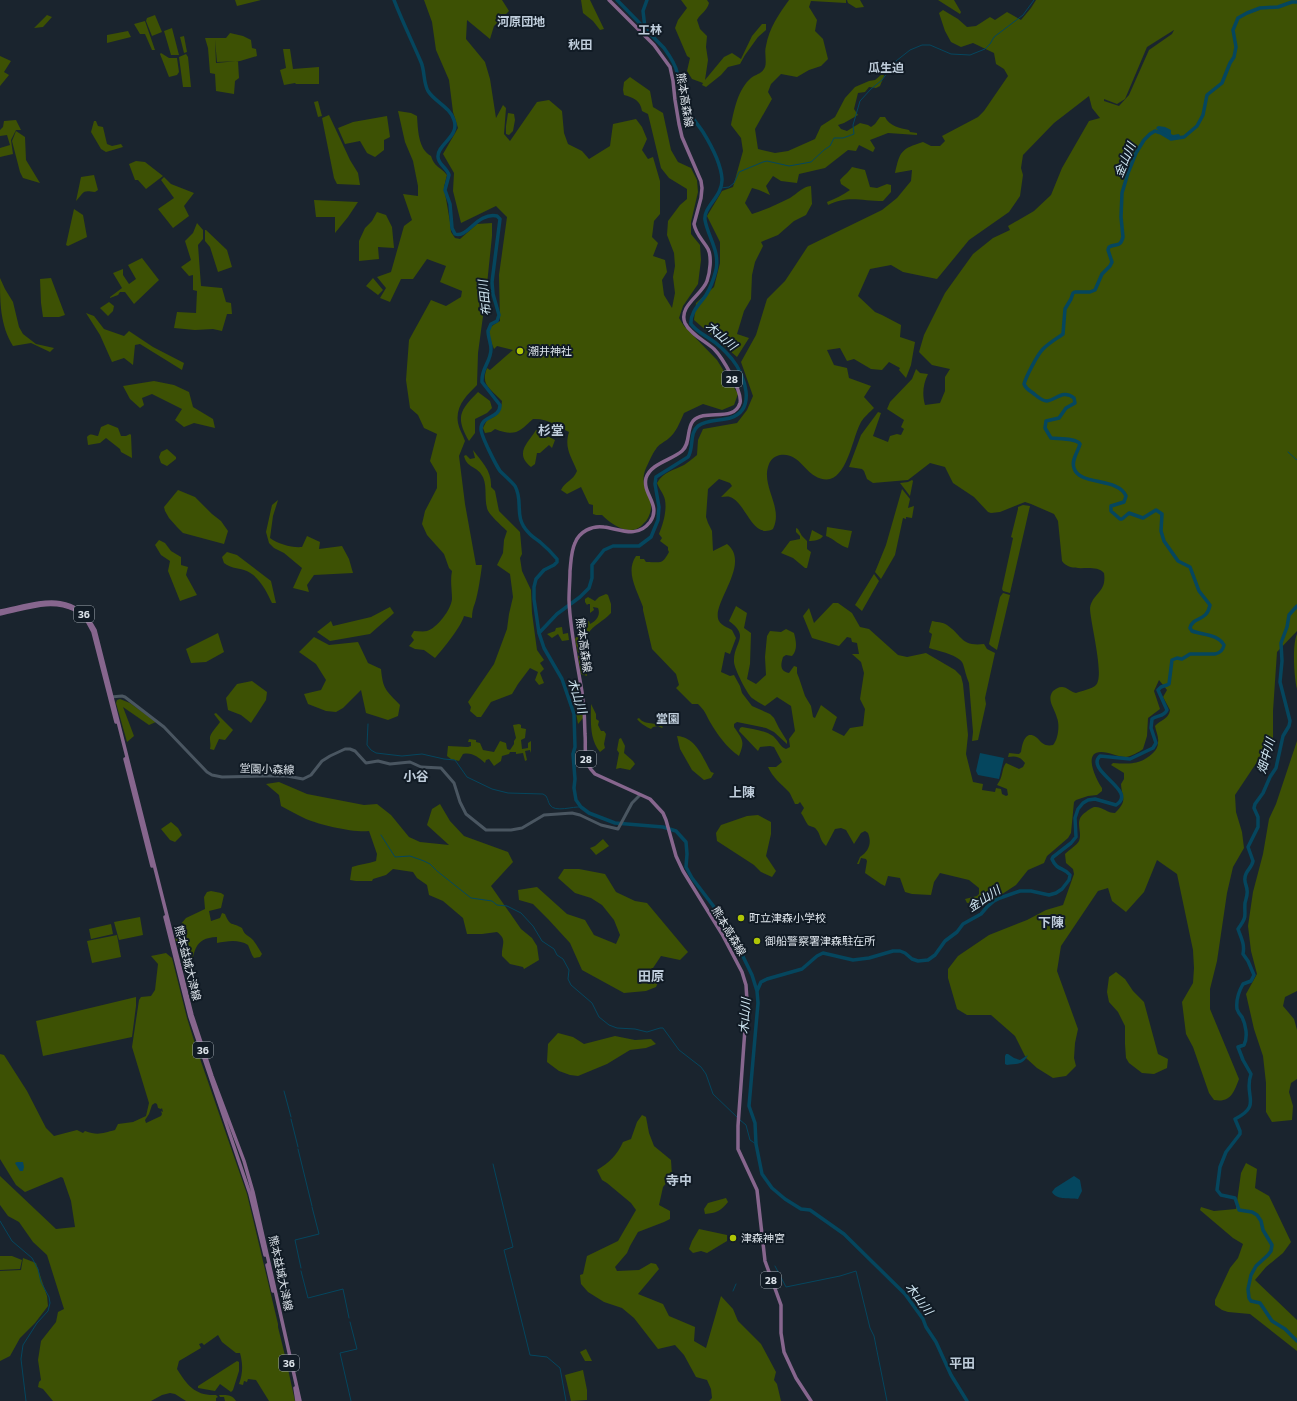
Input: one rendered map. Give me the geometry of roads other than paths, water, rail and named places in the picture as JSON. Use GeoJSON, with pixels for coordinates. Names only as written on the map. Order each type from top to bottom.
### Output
{"type":"FeatureCollection","features":[{"type":"Feature","properties":{"kind":"main road","name":"熊本高森線"},"geometry":{"type":"LineString","coordinates":[[609,0],[654,45],[670,67],[682,137],[701,181],[702,188],[694,224],[695,230],[710,254],[708,279],[701,292],[687,306],[684,317],[690,329],[718,355],[732,378],[740,398],[738,406],[729,414],[696,418],[690,426],[686,447],[678,454],[649,472],[646,482],[654,509],[653,517],[646,527],[635,533],[599,526],[585,531],[578,537],[575,543],[572,553],[569,600],[584,711],[587,762],[595,774],[650,799],[657,806],[666,820],[676,856],[683,871],[722,934],[742,972],[747,1001],[738,1126],[738,1149],[758,1190],[765,1261],[781,1304],[781,1333],[784,1352],[796,1378],[811,1401]]}},
{"type":"Feature","properties":{"kind":"main road","name":"熊本益城大津線"},"geometry":{"type":"LineString","coordinates":[[0,613],[52,601],[66,603],[79,610],[88,618],[95,630],[192,1015],[212,1076],[244,1161],[253,1192],[298,1401]]}},
{"type":"Feature","properties":{"kind":"main road","name":"堂園小森線"},"geometry":{"type":"LineString","coordinates":[[111,697],[122,696],[146,712],[171,733],[206,772],[212,775],[222,777],[287,776],[303,779],[311,775],[322,761],[345,749],[355,751],[366,763],[378,760],[390,764],[410,762],[421,767],[441,768],[454,784],[466,814],[486,830],[522,828],[544,815],[554,813],[577,813],[594,822],[618,829],[635,799],[640,795]]}},
{"type":"Feature","properties":{"kind":"water"},"geometry":{"type":"Polygon","coordinates":[[[1158,126],[1171,130],[1171,134],[1173,135],[1179,134],[1181,138],[1168,139],[1156,128],[1158,126]]]}},
{"type":"Feature","properties":{"kind":"water"},"geometry":{"type":"Polygon","coordinates":[[[980,753],[1004,758],[999,779],[978,775],[976,771],[980,753]]]}},
{"type":"Feature","properties":{"kind":"water"},"geometry":{"type":"Polygon","coordinates":[[[1006,1054],[1020,1060],[1028,1055],[1022,1062],[1007,1065],[1005,1064],[1006,1054]]]}},
{"type":"Feature","properties":{"kind":"water"},"geometry":{"type":"Polygon","coordinates":[[[23,1162],[23,1171],[20,1171],[15,1163],[23,1162]]]}},
{"type":"Feature","properties":{"kind":"water"},"geometry":{"type":"Polygon","coordinates":[[[1074,1176],[1080,1180],[1082,1191],[1078,1199],[1063,1198],[1054,1195],[1052,1192],[1055,1188],[1074,1176]]]}},
{"type":"Feature","properties":{"kind":"waterway","name":"木山川"},"geometry":{"type":"LineString","coordinates":[[394,0],[421,62],[425,84],[428,91],[446,108],[454,120],[454,131],[441,148],[438,157],[439,162],[449,175],[445,190],[450,204],[452,228],[455,234],[459,234],[464,233],[484,218],[497,216],[500,219],[492,282],[493,294],[499,315],[497,321],[491,324],[488,331],[491,354],[482,377],[482,382],[500,405],[497,413],[484,421],[481,429],[486,444],[498,468],[510,480],[518,492],[520,515],[524,526],[531,535],[557,559],[557,562],[554,565],[544,570],[536,579],[534,599],[539,633],[544,648],[562,679],[574,714],[575,747],[573,754],[575,779],[574,788],[576,800],[581,807],[589,813],[615,823],[663,827],[676,831],[686,842],[686,867],[692,878],[721,916],[733,936],[752,975],[757,991],[758,1003],[749,1106],[755,1123],[756,1144],[762,1174],[772,1188],[785,1199],[801,1209],[810,1210],[844,1234],[905,1294],[923,1319],[926,1327],[936,1342],[951,1375],[967,1401]]}},
{"type":"Feature","properties":{"kind":"waterway","name":"木山川"},"geometry":{"type":"LineString","coordinates":[[539,633],[557,614],[580,597],[589,588],[592,578],[592,565],[604,550],[613,546],[639,546],[651,537],[658,520],[659,507],[655,484],[656,477],[688,457],[691,450],[693,433],[698,426],[709,421],[726,419],[738,414],[744,408],[746,400],[746,392],[741,374],[732,359],[725,351],[697,331],[691,324],[692,316],[708,292],[716,270],[717,263],[715,250],[706,226],[705,215],[717,196],[721,185],[722,179],[720,167],[703,132],[686,107],[672,59],[664,48],[617,0]]}},
{"type":"Feature","properties":{"kind":"waterway"},"geometry":{"type":"LineString","coordinates":[[645,28],[643,11],[647,0]]}},
{"type":"Feature","properties":{"kind":"waterway"},"geometry":{"type":"LineString","coordinates":[[721,188],[729,187],[734,183],[739,172],[763,162],[767,161],[789,166],[811,162],[830,146],[834,138],[843,138],[854,134],[853,125],[860,101],[882,80],[896,61],[910,50],[922,45],[930,45],[951,54],[970,55],[985,49],[994,37],[1023,15],[1034,0]]}},
{"type":"Feature","properties":{"kind":"waterway","name":"金山川"},"geometry":{"type":"LineString","coordinates":[[757,991],[761,982],[802,969],[817,956],[823,953],[853,960],[869,958],[893,951],[900,951],[918,961],[928,960],[935,955],[945,941],[957,932],[963,924],[981,914],[994,901],[1020,891],[1031,891],[1049,895],[1062,889],[1069,880],[1070,875],[1058,867],[1052,859],[1076,837],[1075,818],[1078,809],[1088,800],[1095,799],[1116,805],[1121,799],[1121,794],[1117,787],[1099,768],[1097,762],[1100,756],[1130,759],[1153,748],[1156,743],[1151,728],[1152,719],[1164,714],[1167,710],[1158,690],[1169,684],[1172,660],[1177,658],[1182,659],[1190,654],[1215,654],[1220,652],[1223,648],[1224,645],[1218,639],[1210,635],[1192,631],[1190,628],[1194,622],[1206,614],[1210,605],[1199,591],[1190,567],[1178,561],[1164,541],[1161,531],[1162,514],[1156,510],[1143,518],[1129,513],[1120,519],[1111,511],[1111,506],[1124,502],[1126,496],[1122,490],[1115,486],[1091,480],[1077,474],[1073,462],[1080,444],[1071,440],[1051,438],[1045,428],[1046,421],[1059,418],[1066,408],[1075,403],[1074,398],[1063,395],[1045,401],[1039,398],[1024,384],[1032,366],[1043,349],[1063,334],[1065,309],[1073,293],[1090,292],[1095,290],[1102,274],[1112,262],[1108,250],[1109,247],[1121,243],[1123,237],[1121,217],[1122,193],[1136,153],[1144,140],[1155,131],[1171,139],[1184,137],[1197,126],[1203,115],[1207,95],[1222,83],[1234,57],[1236,47],[1233,30],[1238,18],[1260,8],[1278,7],[1292,2],[1297,2]]}},
{"type":"Feature","properties":{"kind":"waterway"},"geometry":{"type":"LineString","coordinates":[[1288,452],[1297,460]]}},
{"type":"Feature","properties":{"kind":"waterway","name":"畑中川"},"geometry":{"type":"LineString","coordinates":[[1297,606],[1289,615],[1287,627],[1281,643],[1282,661],[1280,682],[1290,721],[1289,726],[1283,736],[1276,768],[1263,793],[1255,804],[1254,808],[1258,817],[1258,827],[1248,847],[1253,861],[1245,876],[1247,888],[1245,916],[1238,929],[1243,944],[1243,954],[1254,975],[1251,981],[1243,984],[1238,996],[1237,1006],[1246,1031],[1244,1045],[1238,1047],[1251,1074],[1249,1082],[1250,1104],[1248,1109],[1235,1119],[1240,1134],[1226,1152],[1220,1167],[1217,1190],[1221,1195],[1235,1198],[1239,1210],[1252,1212],[1257,1215],[1261,1221],[1263,1230],[1272,1245],[1271,1251],[1256,1266],[1251,1275],[1248,1289],[1249,1298],[1251,1301],[1260,1303],[1272,1321],[1285,1329],[1297,1341]]}},
{"type":"Feature","properties":{"kind":"waterway"},"geometry":{"type":"LineString","coordinates":[[368,724],[367,745],[376,753],[402,756],[422,754],[455,760],[467,777],[492,789],[508,793],[543,794],[546,796],[550,805],[556,809],[581,807]]}},
{"type":"Feature","properties":{"kind":"waterway"},"geometry":{"type":"LineString","coordinates":[[381,835],[395,857],[410,856],[424,861],[430,864],[471,898],[492,901],[497,905],[507,906],[521,913],[533,926],[542,941],[554,949],[557,955],[563,959],[569,970],[568,979],[571,985],[592,1003],[599,1017],[609,1025],[617,1028],[635,1029],[647,1032],[663,1028],[679,1050],[701,1067],[706,1074],[713,1094],[738,1118]]}},
{"type":"Feature","properties":{"kind":"waterway"},"geometry":{"type":"LineString","coordinates":[[284,1091],[291,1117]]}},
{"type":"Feature","properties":{"kind":"waterway"},"geometry":{"type":"LineString","coordinates":[[291,1119],[298,1147]]}},
{"type":"Feature","properties":{"kind":"waterway"},"geometry":{"type":"LineString","coordinates":[[740,1120],[746,1125],[750,1140],[756,1144]]}},
{"type":"Feature","properties":{"kind":"waterway"},"geometry":{"type":"LineString","coordinates":[[298,1149],[312,1206]]}},
{"type":"Feature","properties":{"kind":"waterway"},"geometry":{"type":"LineString","coordinates":[[493,1164],[513,1247],[504,1250],[530,1355],[547,1357],[560,1368],[566,1401]]}},
{"type":"Feature","properties":{"kind":"waterway"},"geometry":{"type":"LineString","coordinates":[[301,1268],[295,1240],[319,1234],[312,1207]]}},
{"type":"Feature","properties":{"kind":"waterway"},"geometry":{"type":"LineString","coordinates":[[0,1221],[12,1241],[32,1258],[38,1269],[41,1282],[49,1297],[50,1303],[48,1311],[37,1323],[23,1345],[21,1359],[26,1401]]}},
{"type":"Feature","properties":{"kind":"waterway"},"geometry":{"type":"LineString","coordinates":[[775,1266],[786,1287],[840,1276],[856,1271],[870,1328],[874,1336],[887,1401]]}},
{"type":"Feature","properties":{"kind":"waterway"},"geometry":{"type":"LineString","coordinates":[[301,1271],[308,1298],[343,1289],[349,1318]]}},
{"type":"Feature","properties":{"kind":"waterway"},"geometry":{"type":"LineString","coordinates":[[733,1291],[736,1284]]}},
{"type":"Feature","properties":{"kind":"waterway"},"geometry":{"type":"LineString","coordinates":[[350,1322],[357,1349],[340,1353],[351,1401]]}},
{"type":"Feature","properties":{"kind":"place","name":"潮井神社"},"geometry":{"type":"Point","coordinates":[520,351]}},
{"type":"Feature","properties":{"kind":"place","name":"町立津森小学校"},"geometry":{"type":"Point","coordinates":[741,918]}},
{"type":"Feature","properties":{"kind":"place","name":"御船警察署津森駐在所"},"geometry":{"type":"Point","coordinates":[757,941]}},
{"type":"Feature","properties":{"kind":"place","name":"津森神宮"},"geometry":{"type":"Point","coordinates":[733,1238]}},
{"type":"Feature","properties":{"kind":"district","name":"河原団地"},"geometry":{"type":"Point","coordinates":[521,22]}},
{"type":"Feature","properties":{"kind":"district","name":"工林"},"geometry":{"type":"Point","coordinates":[650,30]}},
{"type":"Feature","properties":{"kind":"district","name":"秋田"},"geometry":{"type":"Point","coordinates":[580,45]}},
{"type":"Feature","properties":{"kind":"district","name":"瓜生迫"},"geometry":{"type":"Point","coordinates":[886,68]}},
{"type":"Feature","properties":{"kind":"district","name":"杉堂"},"geometry":{"type":"Point","coordinates":[551,430]}},
{"type":"Feature","properties":{"kind":"district","name":"堂園"},"geometry":{"type":"Point","coordinates":[668,719]}},
{"type":"Feature","properties":{"kind":"district","name":"小谷"},"geometry":{"type":"Point","coordinates":[416,776]}},
{"type":"Feature","properties":{"kind":"district","name":"上陳"},"geometry":{"type":"Point","coordinates":[742,792]}},
{"type":"Feature","properties":{"kind":"district","name":"下陳"},"geometry":{"type":"Point","coordinates":[1051,922]}},
{"type":"Feature","properties":{"kind":"district","name":"田原"},"geometry":{"type":"Point","coordinates":[651,976]}},
{"type":"Feature","properties":{"kind":"district","name":"寺中"},"geometry":{"type":"Point","coordinates":[679,1180]}},
{"type":"Feature","properties":{"kind":"district","name":"平田"},"geometry":{"type":"Point","coordinates":[962,1363]}},
{"type":"Feature","properties":{"kind":"water label","name":"布田川"},"geometry":{"type":"Point","coordinates":[485,298]}}]}
